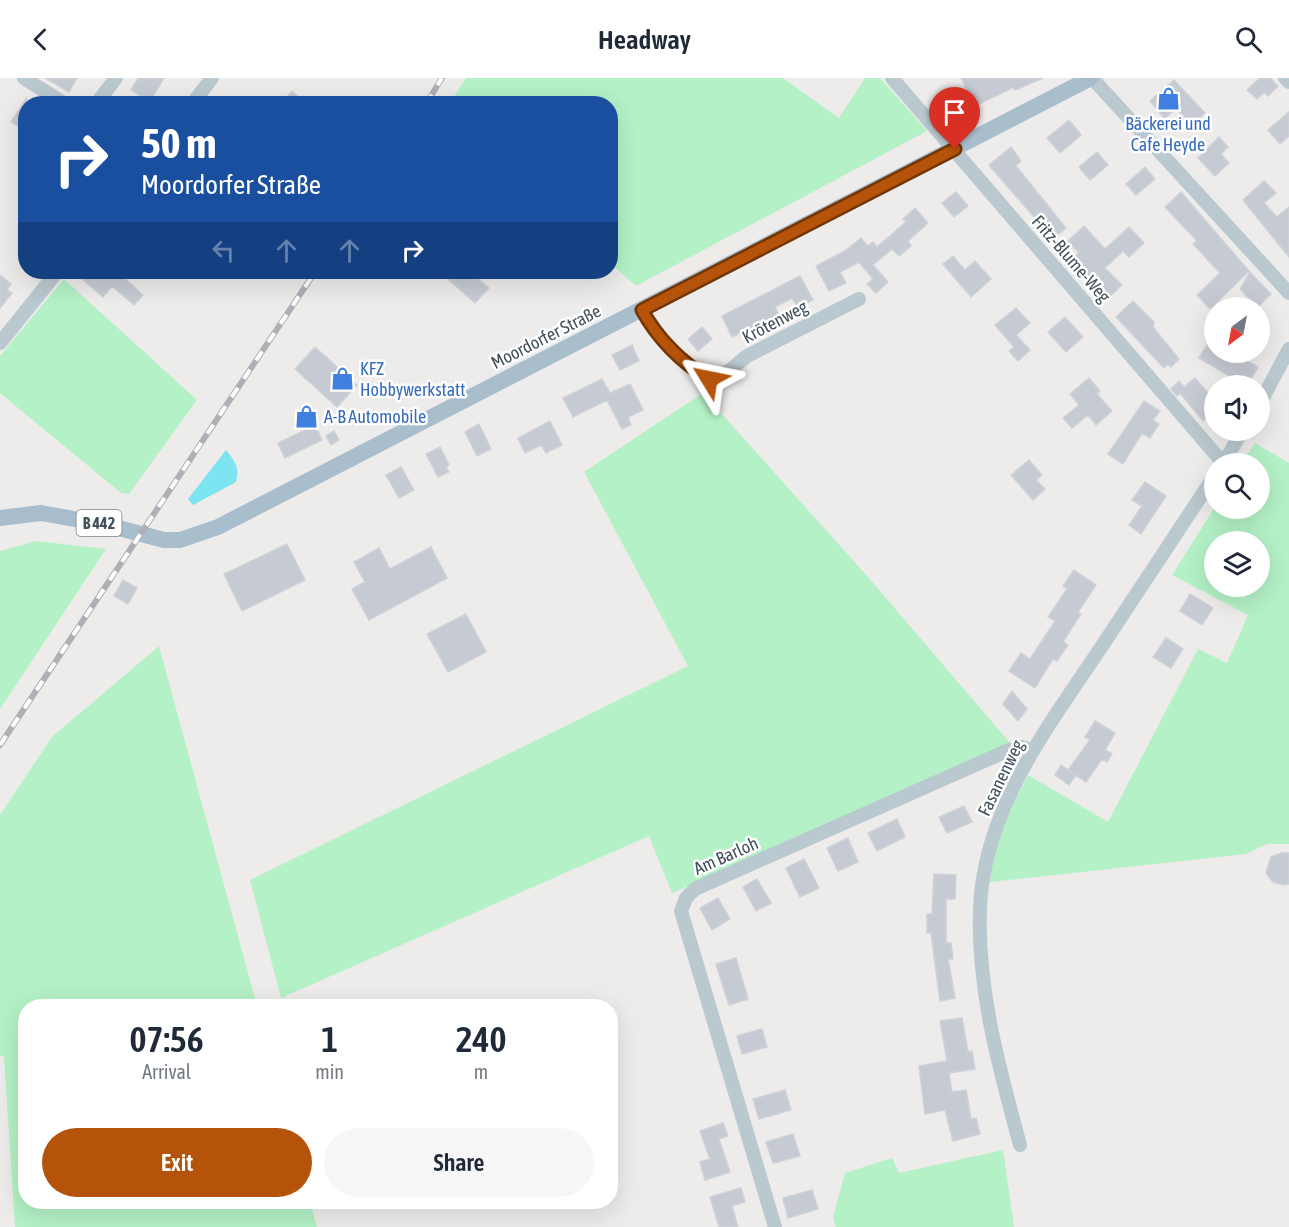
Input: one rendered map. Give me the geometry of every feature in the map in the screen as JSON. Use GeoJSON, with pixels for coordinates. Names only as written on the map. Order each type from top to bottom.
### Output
{"type":"FeatureCollection","features":[{"type":"Feature","properties":{"kind":"main road","name":"Moordorfer Straße"},"geometry":{"type":"LineString","coordinates":[[0,518],[41,513],[107,525],[157,540],[180,540],[196,536],[267,503],[1091,78]]}},
{"type":"Feature","properties":{"kind":"street"},"geometry":{"type":"LineString","coordinates":[[24,78],[52,96]]}},
{"type":"Feature","properties":{"kind":"street"},"geometry":{"type":"LineString","coordinates":[[102,96],[116,78]]}},
{"type":"Feature","properties":{"kind":"street"},"geometry":{"type":"LineString","coordinates":[[198,96],[212,78]]}},
{"type":"Feature","properties":{"kind":"street","name":"Fritz-Blume-Weg"},"geometry":{"type":"LineString","coordinates":[[892,78],[1214,453]]}},
{"type":"Feature","properties":{"kind":"street"},"geometry":{"type":"LineString","coordinates":[[1091,78],[1289,293]]}},
{"type":"Feature","properties":{"kind":"street"},"geometry":{"type":"LineString","coordinates":[[1285,78],[1289,82]]}},
{"type":"Feature","properties":{"kind":"street"},"geometry":{"type":"LineString","coordinates":[[0,343],[51,279]]}},
{"type":"Feature","properties":{"kind":"street","name":"Krötenweg"},"geometry":{"type":"LineString","coordinates":[[642,310],[671,348],[691,369],[709,379],[729,371],[747,356],[859,299]]}},
{"type":"Feature","properties":{"kind":"street"},"geometry":{"type":"LineString","coordinates":[[1270,384],[1289,349]]}},
{"type":"Feature","properties":{"kind":"street","name":"Fasanenweg"},"geometry":{"type":"LineString","coordinates":[[1020,1144],[989,1019],[982,976],[980,908],[986,861],[1001,813],[1033,750],[1204,492]]}},
{"type":"Feature","properties":{"kind":"street","name":"Am Barloh"},"geometry":{"type":"LineString","coordinates":[[775,1227],[681,911],[686,897],[695,890],[1009,750],[1021,747],[1033,750]]}},
{"type":"Feature","properties":{"kind":"green space"},"geometry":{"type":"Polygon","coordinates":[[[466,78],[783,78],[839,118],[865,78],[880,78],[927,131],[636,286],[618,270],[618,96],[454,96],[466,78]]]}},
{"type":"Feature","properties":{"kind":"green space"},"geometry":{"type":"Polygon","coordinates":[[[64,279],[197,400],[129,494],[121,493],[0,393],[0,356],[64,279]]]}},
{"type":"Feature","properties":{"kind":"green space"},"geometry":{"type":"Polygon","coordinates":[[[703,393],[868,577],[1011,744],[672,893],[649,836],[281,998],[250,880],[688,666],[584,472],[703,393]]]}},
{"type":"Feature","properties":{"kind":"green space"},"geometry":{"type":"Polygon","coordinates":[[[1255,443],[1289,463],[1289,844],[1267,844],[1246,854],[990,882],[995,854],[1004,827],[1028,775],[1108,822],[1198,649],[1227,663],[1248,615],[1214,597],[1270,597],[1270,531],[1204,531],[1204,592],[1172,575],[1207,519],[1270,519],[1270,453],[1248,453],[1255,443]]]}},
{"type":"Feature","properties":{"kind":"green space"},"geometry":{"type":"Polygon","coordinates":[[[36,541],[106,549],[0,709],[0,551],[36,541]]]}},
{"type":"Feature","properties":{"kind":"green space"},"geometry":{"type":"Polygon","coordinates":[[[159,646],[255,999],[18,999],[18,1209],[312,1209],[317,1227],[15,1227],[4,1057],[0,1055],[0,815],[52,737],[159,646]]]}},
{"type":"Feature","properties":{"kind":"green space"},"geometry":{"type":"Polygon","coordinates":[[[1003,1150],[1014,1227],[836,1227],[833,1217],[845,1173],[892,1158],[899,1173],[1003,1150]]]}},
{"type":"Feature","properties":{"kind":"water"},"geometry":{"type":"Polygon","coordinates":[[[226,450],[236,465],[236,482],[193,505],[188,499],[226,450]]]}},
{"type":"Feature","properties":{"kind":"building"},"geometry":{"type":"Polygon","coordinates":[[[45,78],[77,78],[69,92],[45,78]]]}},
{"type":"Feature","properties":{"kind":"building"},"geometry":{"type":"Polygon","coordinates":[[[138,78],[164,78],[153,96],[141,96],[131,90],[138,78]]]}},
{"type":"Feature","properties":{"kind":"building"},"geometry":{"type":"Polygon","coordinates":[[[961,78],[1043,78],[1015,90],[1014,87],[975,106],[961,78]]]}},
{"type":"Feature","properties":{"kind":"building"},"geometry":{"type":"Polygon","coordinates":[[[1260,78],[1270,78],[1278,86],[1268,96],[1264,92],[1257,99],[1247,90],[1260,78]]]}},
{"type":"Feature","properties":{"kind":"building"},"geometry":{"type":"Polygon","coordinates":[[[1174,80],[1205,113],[1191,125],[1176,108],[1165,119],[1150,101],[1174,80]]]}},
{"type":"Feature","properties":{"kind":"building"},"geometry":{"type":"Polygon","coordinates":[[[292,91],[297,96],[288,96],[292,91]]]}},
{"type":"Feature","properties":{"kind":"building"},"geometry":{"type":"Polygon","coordinates":[[[18,111],[18,126],[11,122],[18,111]]]}},
{"type":"Feature","properties":{"kind":"building"},"geometry":{"type":"Polygon","coordinates":[[[1289,112],[1289,136],[1280,144],[1268,130],[1289,112]]]}},
{"type":"Feature","properties":{"kind":"building"},"geometry":{"type":"Polygon","coordinates":[[[1069,120],[1081,135],[1060,153],[1047,138],[1069,120]]]}},
{"type":"Feature","properties":{"kind":"building"},"geometry":{"type":"Polygon","coordinates":[[[1219,137],[1228,147],[1221,154],[1229,163],[1215,176],[1198,158],[1219,137]]]}},
{"type":"Feature","properties":{"kind":"building"},"geometry":{"type":"Polygon","coordinates":[[[1011,147],[1021,161],[1016,166],[1066,228],[1053,239],[989,165],[1011,147]]]}},
{"type":"Feature","properties":{"kind":"building"},"geometry":{"type":"Polygon","coordinates":[[[1097,152],[1108,165],[1090,180],[1079,167],[1097,152]]]}},
{"type":"Feature","properties":{"kind":"building"},"geometry":{"type":"Polygon","coordinates":[[[1145,167],[1155,179],[1136,195],[1126,184],[1145,167]]]}},
{"type":"Feature","properties":{"kind":"building"},"geometry":{"type":"Polygon","coordinates":[[[1264,181],[1276,193],[1264,203],[1277,217],[1289,207],[1289,257],[1243,200],[1264,181]]]}},
{"type":"Feature","properties":{"kind":"building"},"geometry":{"type":"Polygon","coordinates":[[[956,192],[968,206],[954,217],[942,203],[956,192]]]}},
{"type":"Feature","properties":{"kind":"building"},"geometry":{"type":"Polygon","coordinates":[[[1181,192],[1249,271],[1222,297],[1204,297],[1204,303],[1197,295],[1220,273],[1193,244],[1197,241],[1165,207],[1181,192]]]}},
{"type":"Feature","properties":{"kind":"building"},"geometry":{"type":"Polygon","coordinates":[[[915,208],[928,223],[908,241],[911,246],[899,256],[892,249],[873,265],[888,282],[876,293],[867,284],[873,279],[859,262],[840,272],[846,283],[829,291],[816,266],[845,251],[861,238],[868,246],[873,242],[877,247],[906,222],[903,219],[915,208]]]}},
{"type":"Feature","properties":{"kind":"building"},"geometry":{"type":"Polygon","coordinates":[[[1084,226],[1105,249],[1129,227],[1144,243],[1129,257],[1123,251],[1105,268],[1122,285],[1109,297],[1091,278],[1088,280],[1081,272],[1084,269],[1073,258],[1079,253],[1068,241],[1084,226]]]}},
{"type":"Feature","properties":{"kind":"building"},"geometry":{"type":"Polygon","coordinates":[[[953,256],[965,270],[975,261],[991,279],[971,297],[943,264],[953,256]]]}},
{"type":"Feature","properties":{"kind":"building"},"geometry":{"type":"Polygon","coordinates":[[[1250,272],[1271,294],[1268,297],[1248,297],[1240,289],[1250,272]]]}},
{"type":"Feature","properties":{"kind":"building"},"geometry":{"type":"Polygon","coordinates":[[[0,275],[11,284],[7,290],[12,293],[0,308],[0,275]]]}},
{"type":"Feature","properties":{"kind":"building"},"geometry":{"type":"Polygon","coordinates":[[[800,276],[813,300],[798,308],[792,298],[775,307],[780,317],[764,326],[762,322],[732,337],[722,316],[800,276]]]}},
{"type":"Feature","properties":{"kind":"building"},"geometry":{"type":"Polygon","coordinates":[[[82,279],[126,279],[143,295],[134,305],[112,286],[103,297],[82,279]]]}},
{"type":"Feature","properties":{"kind":"building"},"geometry":{"type":"Polygon","coordinates":[[[448,279],[478,279],[489,288],[475,303],[448,279]]]}},
{"type":"Feature","properties":{"kind":"building"},"geometry":{"type":"Polygon","coordinates":[[[1133,301],[1154,322],[1153,327],[1179,359],[1171,367],[1168,364],[1164,368],[1116,317],[1133,301]]]}},
{"type":"Feature","properties":{"kind":"building"},"geometry":{"type":"Polygon","coordinates":[[[1016,308],[1030,323],[1016,335],[1030,350],[1018,361],[1009,351],[1014,347],[995,325],[1016,308]]]}},
{"type":"Feature","properties":{"kind":"building"},"geometry":{"type":"Polygon","coordinates":[[[1065,317],[1083,337],[1066,352],[1048,332],[1065,317]]]}},
{"type":"Feature","properties":{"kind":"building"},"geometry":{"type":"Polygon","coordinates":[[[702,327],[712,339],[698,351],[688,339],[702,327]]]}},
{"type":"Feature","properties":{"kind":"building"},"geometry":{"type":"Polygon","coordinates":[[[632,345],[639,361],[620,370],[612,355],[632,345]]]}},
{"type":"Feature","properties":{"kind":"building"},"geometry":{"type":"Polygon","coordinates":[[[315,347],[357,385],[337,407],[295,369],[315,347]]]}},
{"type":"Feature","properties":{"kind":"building"},"geometry":{"type":"Polygon","coordinates":[[[1204,350],[1204,361],[1199,358],[1204,350]]]}},
{"type":"Feature","properties":{"kind":"building"},"geometry":{"type":"Polygon","coordinates":[[[1207,363],[1251,363],[1258,367],[1253,375],[1228,375],[1207,363]]]}},
{"type":"Feature","properties":{"kind":"building"},"geometry":{"type":"Polygon","coordinates":[[[1089,378],[1100,391],[1097,394],[1112,411],[1096,425],[1088,415],[1072,428],[1063,418],[1079,405],[1070,394],[1089,378]]]}},
{"type":"Feature","properties":{"kind":"building"},"geometry":{"type":"Polygon","coordinates":[[[1195,378],[1204,388],[1203,421],[1180,393],[1177,396],[1171,389],[1179,381],[1184,387],[1195,378]]]}},
{"type":"Feature","properties":{"kind":"building"},"geometry":{"type":"Polygon","coordinates":[[[602,379],[610,393],[630,384],[643,410],[628,417],[631,425],[622,429],[607,400],[573,417],[563,398],[602,379]]]}},
{"type":"Feature","properties":{"kind":"building"},"geometry":{"type":"Polygon","coordinates":[[[1144,401],[1160,411],[1153,420],[1159,424],[1150,438],[1142,433],[1123,464],[1108,454],[1144,401]]]}},
{"type":"Feature","properties":{"kind":"building"},"geometry":{"type":"Polygon","coordinates":[[[550,421],[562,445],[546,453],[541,445],[525,453],[518,438],[550,421]]]}},
{"type":"Feature","properties":{"kind":"building"},"geometry":{"type":"Polygon","coordinates":[[[479,424],[491,449],[477,456],[465,432],[479,424]]]}},
{"type":"Feature","properties":{"kind":"building"},"geometry":{"type":"Polygon","coordinates":[[[315,425],[322,440],[285,458],[278,443],[315,425]]]}},
{"type":"Feature","properties":{"kind":"building"},"geometry":{"type":"Polygon","coordinates":[[[334,431],[339,440],[331,445],[326,436],[334,431]]]}},
{"type":"Feature","properties":{"kind":"building"},"geometry":{"type":"Polygon","coordinates":[[[440,447],[449,465],[446,467],[449,472],[438,477],[426,454],[440,447]]]}},
{"type":"Feature","properties":{"kind":"building"},"geometry":{"type":"Polygon","coordinates":[[[1029,460],[1042,475],[1036,480],[1045,489],[1033,500],[1011,475],[1029,460]]]}},
{"type":"Feature","properties":{"kind":"building"},"geometry":{"type":"Polygon","coordinates":[[[401,467],[414,490],[399,498],[386,475],[401,467]]]}},
{"type":"Feature","properties":{"kind":"building"},"geometry":{"type":"Polygon","coordinates":[[[1145,482],[1166,496],[1141,534],[1129,525],[1142,506],[1132,500],[1145,482]]]}},
{"type":"Feature","properties":{"kind":"building"},"geometry":{"type":"Polygon","coordinates":[[[287,544],[305,580],[242,611],[224,574],[287,544]]]}},
{"type":"Feature","properties":{"kind":"building"},"geometry":{"type":"Polygon","coordinates":[[[431,547],[447,578],[369,620],[352,589],[365,582],[354,562],[379,548],[390,569],[431,547]]]}},
{"type":"Feature","properties":{"kind":"building"},"geometry":{"type":"Polygon","coordinates":[[[1074,570],[1096,585],[1078,612],[1081,614],[1063,642],[1068,645],[1057,661],[1053,659],[1035,688],[1009,671],[1021,653],[1030,659],[1055,621],[1048,617],[1067,589],[1063,586],[1074,570]]]}},
{"type":"Feature","properties":{"kind":"building"},"geometry":{"type":"Polygon","coordinates":[[[123,580],[137,588],[128,604],[114,596],[123,580]]]}},
{"type":"Feature","properties":{"kind":"building"},"geometry":{"type":"Polygon","coordinates":[[[1190,594],[1213,608],[1202,625],[1180,611],[1190,594]]]}},
{"type":"Feature","properties":{"kind":"building"},"geometry":{"type":"Polygon","coordinates":[[[466,614],[486,652],[448,672],[427,634],[466,614]]]}},
{"type":"Feature","properties":{"kind":"building"},"geometry":{"type":"Polygon","coordinates":[[[1166,638],[1183,649],[1171,668],[1153,657],[1166,638]]]}},
{"type":"Feature","properties":{"kind":"building"},"geometry":{"type":"Polygon","coordinates":[[[1012,691],[1027,709],[1018,721],[1003,704],[1012,691]]]}},
{"type":"Feature","properties":{"kind":"building"},"geometry":{"type":"Polygon","coordinates":[[[1095,721],[1115,733],[1105,750],[1112,754],[1107,762],[1102,759],[1086,782],[1068,770],[1090,740],[1085,737],[1095,721]]]}},
{"type":"Feature","properties":{"kind":"building"},"geometry":{"type":"Polygon","coordinates":[[[1061,765],[1076,775],[1069,785],[1055,775],[1061,765]]]}},
{"type":"Feature","properties":{"kind":"building"},"geometry":{"type":"Polygon","coordinates":[[[964,806],[972,822],[947,833],[939,817],[964,806]]]}},
{"type":"Feature","properties":{"kind":"building"},"geometry":{"type":"Polygon","coordinates":[[[897,819],[905,837],[877,851],[868,833],[897,819]]]}},
{"type":"Feature","properties":{"kind":"building"},"geometry":{"type":"Polygon","coordinates":[[[848,838],[858,862],[838,871],[827,848],[848,838]]]}},
{"type":"Feature","properties":{"kind":"building"},"geometry":{"type":"Polygon","coordinates":[[[1289,853],[1289,884],[1284,885],[1273,882],[1266,873],[1271,857],[1289,853]]]}},
{"type":"Feature","properties":{"kind":"building"},"geometry":{"type":"Polygon","coordinates":[[[804,859],[819,888],[800,897],[786,868],[804,859]]]}},
{"type":"Feature","properties":{"kind":"building"},"geometry":{"type":"Polygon","coordinates":[[[934,874],[956,875],[955,899],[946,899],[946,943],[951,943],[953,959],[948,959],[955,998],[940,1001],[931,933],[927,933],[927,914],[932,914],[934,874]]]}},
{"type":"Feature","properties":{"kind":"building"},"geometry":{"type":"Polygon","coordinates":[[[757,879],[771,903],[756,911],[743,887],[757,879]]]}},
{"type":"Feature","properties":{"kind":"building"},"geometry":{"type":"Polygon","coordinates":[[[718,898],[730,919],[712,930],[700,908],[718,898]]]}},
{"type":"Feature","properties":{"kind":"building"},"geometry":{"type":"Polygon","coordinates":[[[736,958],[748,999],[729,1005],[716,964],[736,958]]]}},
{"type":"Feature","properties":{"kind":"building"},"geometry":{"type":"Polygon","coordinates":[[[962,1018],[968,1052],[972,1051],[975,1069],[949,1073],[952,1092],[966,1090],[971,1119],[976,1118],[980,1134],[953,1141],[945,1110],[925,1114],[919,1066],[947,1061],[940,1021],[962,1018]]]}},
{"type":"Feature","properties":{"kind":"building"},"geometry":{"type":"Polygon","coordinates":[[[762,1029],[767,1047],[742,1054],[737,1036],[762,1029]]]}},
{"type":"Feature","properties":{"kind":"building"},"geometry":{"type":"Polygon","coordinates":[[[785,1090],[791,1110],[759,1119],[753,1099],[785,1090]]]}},
{"type":"Feature","properties":{"kind":"building"},"geometry":{"type":"Polygon","coordinates":[[[723,1123],[728,1136],[719,1139],[730,1172],[705,1180],[700,1162],[710,1159],[700,1131],[723,1123]]]}},
{"type":"Feature","properties":{"kind":"building"},"geometry":{"type":"Polygon","coordinates":[[[793,1134],[800,1156],[773,1163],[766,1142],[793,1134]]]}},
{"type":"Feature","properties":{"kind":"building"},"geometry":{"type":"Polygon","coordinates":[[[741,1188],[745,1202],[732,1206],[738,1227],[719,1227],[710,1197],[741,1188]]]}},
{"type":"Feature","properties":{"kind":"building"},"geometry":{"type":"Polygon","coordinates":[[[812,1190],[818,1209],[788,1218],[783,1198],[812,1190]]]}},
{"type":"Feature","properties":{"kind":"railway"},"geometry":{"type":"LineString","coordinates":[[431,96],[442,78]]}},
{"type":"Feature","properties":{"kind":"railway"},"geometry":{"type":"LineString","coordinates":[[0,745],[310,279]]}},
{"type":"Feature","properties":{"kind":"place","name":"Bäckerei und Cafe Heyde"},"geometry":{"type":"Point","coordinates":[1168,98]}},
{"type":"Feature","properties":{"kind":"place","name":"KFZ Hobbywerkstatt"},"geometry":{"type":"Point","coordinates":[342,379]}},
{"type":"Feature","properties":{"kind":"place","name":"A-B Automobile"},"geometry":{"type":"Point","coordinates":[306,417]}},
{"type":"Feature","properties":{"kind":"route"},"geometry":{"type":"LineString","coordinates":[[709,379],[691,369],[648,321],[642,310],[955,149]]}}]}
